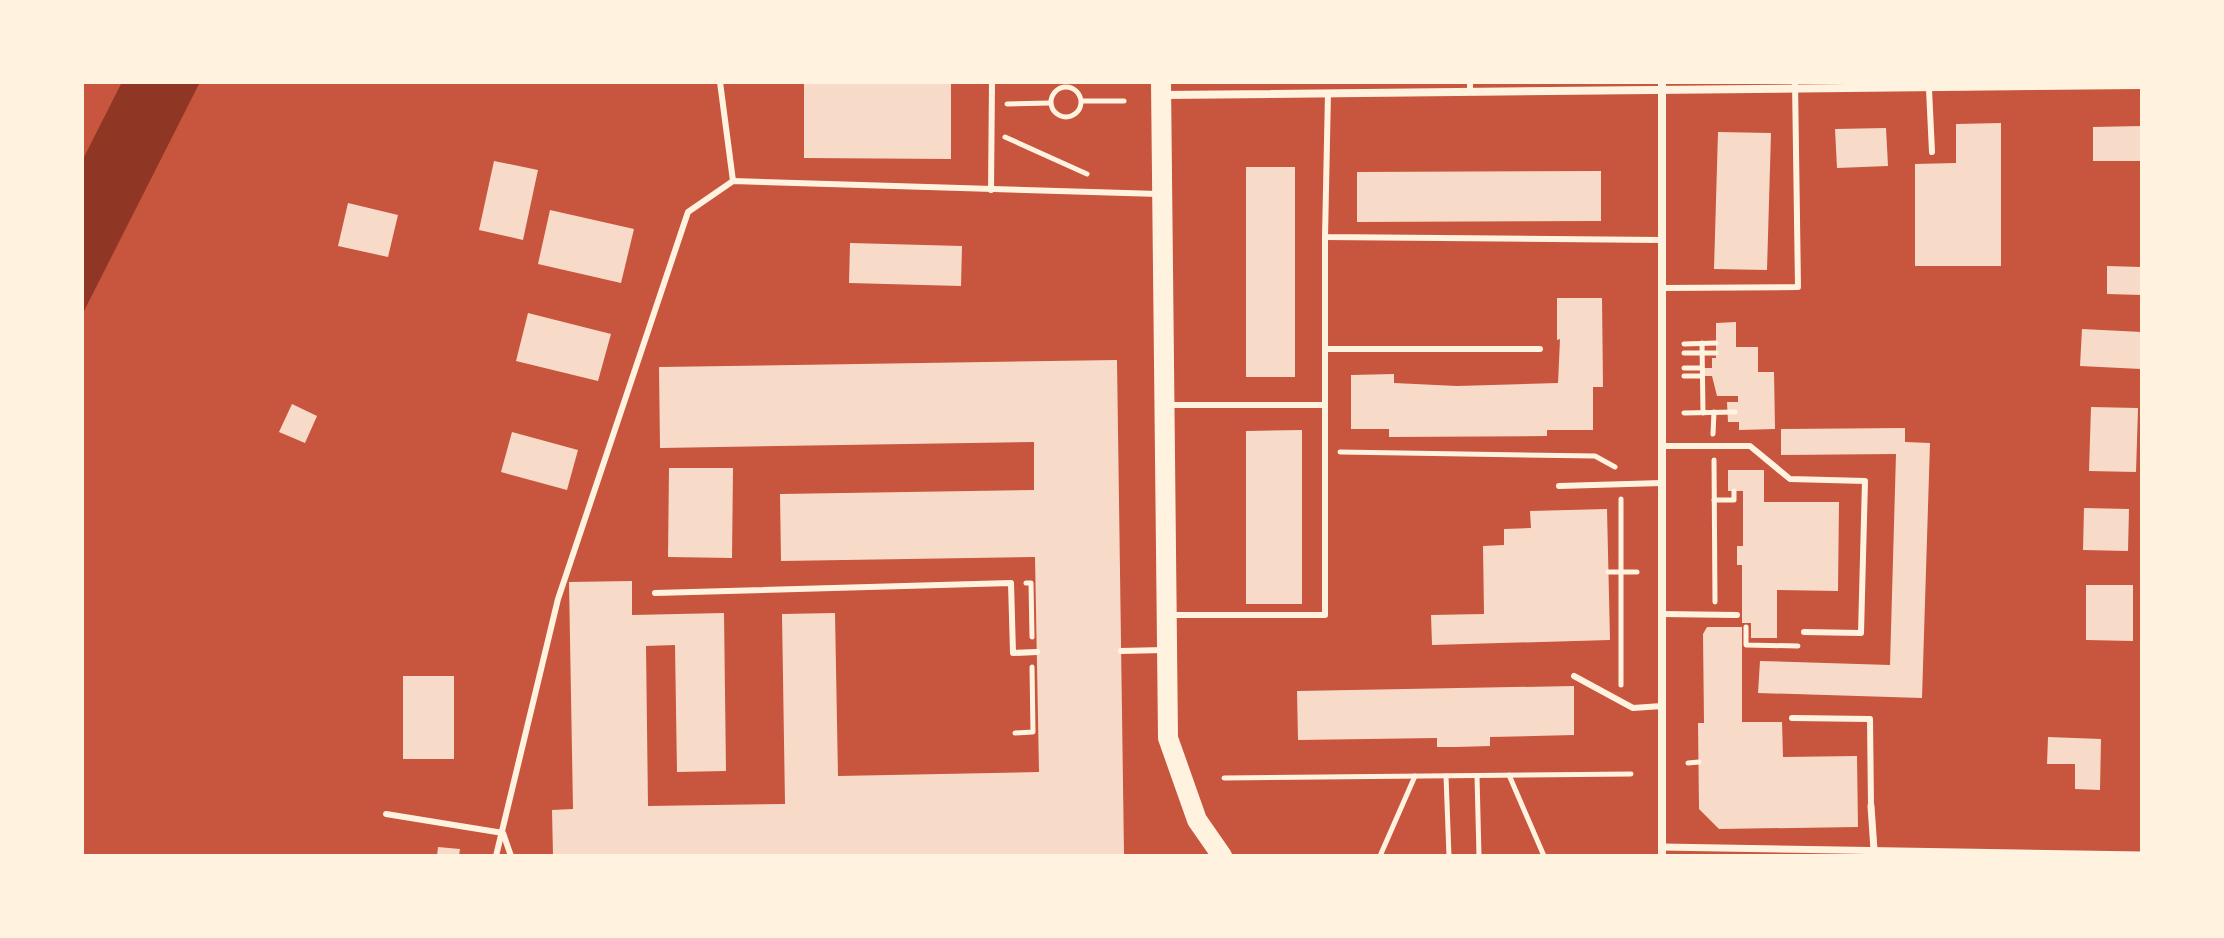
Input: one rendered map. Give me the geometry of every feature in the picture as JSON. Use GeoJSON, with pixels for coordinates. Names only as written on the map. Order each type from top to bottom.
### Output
{"type":"FeatureCollection","features":[{"type":"Feature","properties":{"kind":"main road"},"geometry":{"type":"LineString","coordinates":[[1162,89],[1168,738],[1197,820],[1222,856]]}},
{"type":"Feature","properties":{"kind":"street"},"geometry":{"type":"LineString","coordinates":[[1662,82],[1662,851],[1874,850],[2142,855]]}},
{"type":"Feature","properties":{"kind":"street"},"geometry":{"type":"LineString","coordinates":[[1162,89],[1328,93],[1470,86],[1662,93],[1795,86],[1929,89],[2142,85]]}},
{"type":"Feature","properties":{"kind":"street"},"geometry":{"type":"LineString","coordinates":[[1871,806],[1874,850]]}},
{"type":"Feature","properties":{"kind":"lane"},"geometry":{"type":"LineString","coordinates":[[720,82],[733,181]]}},
{"type":"Feature","properties":{"kind":"lane"},"geometry":{"type":"LineString","coordinates":[[991,190],[992,82]]}},
{"type":"Feature","properties":{"kind":"lane"},"geometry":{"type":"LineString","coordinates":[[1662,288],[1798,287],[1795,86]]}},
{"type":"Feature","properties":{"kind":"lane"},"geometry":{"type":"LineString","coordinates":[[1929,89],[1932,152]]}},
{"type":"Feature","properties":{"kind":"lane"},"geometry":{"type":"LineString","coordinates":[[1167,615],[1325,615],[1328,93]]}},
{"type":"Feature","properties":{"kind":"lane"},"geometry":{"type":"LineString","coordinates":[[496,856],[558,599],[688,212],[733,181],[1163,195]]}},
{"type":"Feature","properties":{"kind":"lane"},"geometry":{"type":"LineString","coordinates":[[1325,237],[1662,240]]}},
{"type":"Feature","properties":{"kind":"lane"},"geometry":{"type":"LineString","coordinates":[[1325,349],[1540,349]]}},
{"type":"Feature","properties":{"kind":"lane"},"geometry":{"type":"LineString","coordinates":[[1165,405],[1325,405]]}},
{"type":"Feature","properties":{"kind":"lane"},"geometry":{"type":"LineString","coordinates":[[1662,446],[1750,446],[1790,479],[1865,481],[1861,633],[1804,632]]}},
{"type":"Feature","properties":{"kind":"lane"},"geometry":{"type":"LineString","coordinates":[[1559,486],[1662,483]]}},
{"type":"Feature","properties":{"kind":"lane"},"geometry":{"type":"LineString","coordinates":[[655,593],[1011,583],[1013,653],[1037,652]]}},
{"type":"Feature","properties":{"kind":"lane"},"geometry":{"type":"LineString","coordinates":[[1662,614],[1737,615]]}},
{"type":"Feature","properties":{"kind":"lane"},"geometry":{"type":"LineString","coordinates":[[1121,651],[1167,650]]}},
{"type":"Feature","properties":{"kind":"lane"},"geometry":{"type":"LineString","coordinates":[[1574,676],[1633,708],[1662,706]]}},
{"type":"Feature","properties":{"kind":"lane"},"geometry":{"type":"LineString","coordinates":[[1792,718],[1870,719],[1871,806]]}},
{"type":"Feature","properties":{"kind":"lane"},"geometry":{"type":"LineString","coordinates":[[386,814],[503,833]]}},
{"type":"Feature","properties":{"kind":"lane"},"geometry":{"type":"LineString","coordinates":[[503,833],[511,856]]}},
{"type":"Feature","properties":{"kind":"path"},"geometry":{"type":"LineString","coordinates":[[1066,86],[1077,90],[1082,101],[1078,113],[1067,118],[1056,114],[1050,103],[1054,91],[1066,86]]}},
{"type":"Feature","properties":{"kind":"path"},"geometry":{"type":"LineString","coordinates":[[1082,101],[1124,101]]}},
{"type":"Feature","properties":{"kind":"path"},"geometry":{"type":"LineString","coordinates":[[993,104],[1050,103]]}},
{"type":"Feature","properties":{"kind":"path"},"geometry":{"type":"LineString","coordinates":[[993,131],[1127,193]]}},
{"type":"Feature","properties":{"kind":"path"},"geometry":{"type":"LineString","coordinates":[[1702,343],[1703,413]]}},
{"type":"Feature","properties":{"kind":"path"},"geometry":{"type":"LineString","coordinates":[[1684,344],[1716,343]]}},
{"type":"Feature","properties":{"kind":"path"},"geometry":{"type":"LineString","coordinates":[[1684,353],[1716,353]]}},
{"type":"Feature","properties":{"kind":"path"},"geometry":{"type":"LineString","coordinates":[[1684,368],[1703,372]]}},
{"type":"Feature","properties":{"kind":"path"},"geometry":{"type":"LineString","coordinates":[[1684,376],[1703,372]]}},
{"type":"Feature","properties":{"kind":"path"},"geometry":{"type":"LineString","coordinates":[[1684,413],[1735,412]]}},
{"type":"Feature","properties":{"kind":"path"},"geometry":{"type":"LineString","coordinates":[[1713,446],[1715,615]]}},
{"type":"Feature","properties":{"kind":"path"},"geometry":{"type":"LineString","coordinates":[[1325,452],[1595,456],[1639,482]]}},
{"type":"Feature","properties":{"kind":"path"},"geometry":{"type":"LineString","coordinates":[[1621,482],[1621,702]]}},
{"type":"Feature","properties":{"kind":"path"},"geometry":{"type":"LineString","coordinates":[[1714,500],[1734,500],[1734,491]]}},
{"type":"Feature","properties":{"kind":"path"},"geometry":{"type":"LineString","coordinates":[[1608,572],[1637,572]]}},
{"type":"Feature","properties":{"kind":"path"},"geometry":{"type":"LineString","coordinates":[[1737,615],[1737,625],[1746,625],[1746,645],[1803,646],[1804,632]]}},
{"type":"Feature","properties":{"kind":"path"},"geometry":{"type":"LineString","coordinates":[[1015,733],[1033,732],[1032,660]]}},
{"type":"Feature","properties":{"kind":"path"},"geometry":{"type":"LineString","coordinates":[[1688,763],[1699,762]]}},
{"type":"Feature","properties":{"kind":"path"},"geometry":{"type":"LineString","coordinates":[[1224,778],[1631,774]]}},
{"type":"Feature","properties":{"kind":"path"},"geometry":{"type":"LineString","coordinates":[[1509,775],[1544,856]]}},
{"type":"Feature","properties":{"kind":"path"},"geometry":{"type":"LineString","coordinates":[[1380,856],[1415,776]]}},
{"type":"Feature","properties":{"kind":"path"},"geometry":{"type":"LineString","coordinates":[[1446,776],[1449,856]]}},
{"type":"Feature","properties":{"kind":"path"},"geometry":{"type":"LineString","coordinates":[[1477,776],[1479,856]]}},
{"type":"Feature","properties":{"kind":"shaded area"},"geometry":{"type":"Polygon","coordinates":[[[122,82],[200,82],[82,315],[82,161],[122,82]]]}},
{"type":"Feature","properties":{"kind":"building"},"geometry":{"type":"Polygon","coordinates":[[[804,82],[951,82],[951,159],[804,158],[804,82]]]}},
{"type":"Feature","properties":{"kind":"building"},"geometry":{"type":"Polygon","coordinates":[[[2001,123],[2001,266],[1915,266],[1915,164],[1956,163],[1956,124],[2001,123]]]}},
{"type":"Feature","properties":{"kind":"building"},"geometry":{"type":"Polygon","coordinates":[[[2142,126],[2142,161],[2093,161],[2093,127],[2142,126]]]}},
{"type":"Feature","properties":{"kind":"building"},"geometry":{"type":"Polygon","coordinates":[[[1886,128],[1888,166],[1837,168],[1835,129],[1886,128]]]}},
{"type":"Feature","properties":{"kind":"building"},"geometry":{"type":"Polygon","coordinates":[[[1718,132],[1771,133],[1767,270],[1714,269],[1718,132]]]}},
{"type":"Feature","properties":{"kind":"building"},"geometry":{"type":"Polygon","coordinates":[[[494,161],[538,170],[523,240],[479,230],[494,161]]]}},
{"type":"Feature","properties":{"kind":"building"},"geometry":{"type":"Polygon","coordinates":[[[1246,167],[1295,167],[1295,377],[1246,377],[1246,167]]]}},
{"type":"Feature","properties":{"kind":"building"},"geometry":{"type":"Polygon","coordinates":[[[1601,171],[1601,221],[1357,222],[1357,172],[1601,171]]]}},
{"type":"Feature","properties":{"kind":"building"},"geometry":{"type":"Polygon","coordinates":[[[348,203],[398,215],[388,257],[338,246],[348,203]]]}},
{"type":"Feature","properties":{"kind":"building"},"geometry":{"type":"Polygon","coordinates":[[[550,210],[634,229],[621,283],[538,264],[550,210]]]}},
{"type":"Feature","properties":{"kind":"building"},"geometry":{"type":"Polygon","coordinates":[[[850,243],[962,246],[961,286],[849,283],[850,243]]]}},
{"type":"Feature","properties":{"kind":"building"},"geometry":{"type":"Polygon","coordinates":[[[2107,266],[2142,267],[2142,295],[2107,294],[2107,266]]]}},
{"type":"Feature","properties":{"kind":"building"},"geometry":{"type":"Polygon","coordinates":[[[1557,298],[1602,298],[1603,387],[1593,387],[1593,430],[1547,430],[1547,436],[1389,437],[1389,429],[1351,429],[1351,375],[1394,374],[1394,383],[1457,386],[1558,383],[1560,339],[1557,340],[1557,298]]]}},
{"type":"Feature","properties":{"kind":"building"},"geometry":{"type":"Polygon","coordinates":[[[528,313],[611,334],[598,381],[516,361],[528,313]]]}},
{"type":"Feature","properties":{"kind":"building"},"geometry":{"type":"Polygon","coordinates":[[[1736,322],[1736,347],[1758,347],[1758,372],[1774,372],[1775,429],[1739,430],[1739,422],[1728,422],[1727,402],[1738,402],[1738,396],[1717,396],[1712,376],[1704,376],[1704,368],[1712,368],[1712,358],[1716,358],[1716,323],[1736,322]]]}},
{"type":"Feature","properties":{"kind":"building"},"geometry":{"type":"Polygon","coordinates":[[[2082,329],[2142,332],[2141,369],[2080,366],[2082,329]]]}},
{"type":"Feature","properties":{"kind":"building"},"geometry":{"type":"Polygon","coordinates":[[[1117,360],[1124,854],[553,856],[552,810],[573,809],[569,582],[632,581],[632,615],[724,613],[726,771],[677,772],[675,645],[646,646],[648,806],[785,804],[782,614],[835,613],[838,776],[1039,772],[1035,557],[781,561],[780,494],[1034,490],[1034,442],[660,448],[659,367],[1117,360]]]}},
{"type":"Feature","properties":{"kind":"building"},"geometry":{"type":"Polygon","coordinates":[[[292,404],[317,416],[305,443],[279,432],[292,404]]]}},
{"type":"Feature","properties":{"kind":"building"},"geometry":{"type":"Polygon","coordinates":[[[2091,407],[2138,408],[2136,472],[2089,471],[2091,407]]]}},
{"type":"Feature","properties":{"kind":"building"},"geometry":{"type":"Polygon","coordinates":[[[1905,428],[1905,442],[1930,443],[1922,698],[1758,693],[1760,661],[1890,665],[1896,454],[1781,455],[1781,429],[1905,428]]]}},
{"type":"Feature","properties":{"kind":"building"},"geometry":{"type":"Polygon","coordinates":[[[1302,430],[1302,604],[1246,604],[1246,431],[1302,430]]]}},
{"type":"Feature","properties":{"kind":"building"},"geometry":{"type":"Polygon","coordinates":[[[512,432],[578,450],[567,490],[501,472],[512,432]]]}},
{"type":"Feature","properties":{"kind":"building"},"geometry":{"type":"Polygon","coordinates":[[[669,468],[733,468],[732,558],[668,557],[669,468]]]}},
{"type":"Feature","properties":{"kind":"building"},"geometry":{"type":"Polygon","coordinates":[[[1728,470],[1764,470],[1764,502],[1839,502],[1838,591],[1777,590],[1777,638],[1751,638],[1751,623],[1742,623],[1742,565],[1737,565],[1737,546],[1743,546],[1743,491],[1728,491],[1728,470]]]}},
{"type":"Feature","properties":{"kind":"building"},"geometry":{"type":"Polygon","coordinates":[[[2084,508],[2129,509],[2128,551],[2083,550],[2084,508]]]}},
{"type":"Feature","properties":{"kind":"building"},"geometry":{"type":"Polygon","coordinates":[[[1607,509],[1610,640],[1432,645],[1431,615],[1484,614],[1483,546],[1504,545],[1504,529],[1531,528],[1530,511],[1607,509]]]}},
{"type":"Feature","properties":{"kind":"building"},"geometry":{"type":"Polygon","coordinates":[[[2086,585],[2133,585],[2133,641],[2086,640],[2086,585]]]}},
{"type":"Feature","properties":{"kind":"building"},"geometry":{"type":"Polygon","coordinates":[[[1707,627],[1742,627],[1742,722],[1782,722],[1783,757],[1857,756],[1858,827],[1719,829],[1699,809],[1698,723],[1704,723],[1703,634],[1707,627]]]}},
{"type":"Feature","properties":{"kind":"building"},"geometry":{"type":"Polygon","coordinates":[[[403,676],[454,676],[454,759],[403,759],[403,676]]]}},
{"type":"Feature","properties":{"kind":"building"},"geometry":{"type":"Polygon","coordinates":[[[1574,686],[1574,735],[1490,737],[1490,746],[1457,747],[1437,747],[1437,738],[1298,740],[1297,691],[1574,686]]]}},
{"type":"Feature","properties":{"kind":"building"},"geometry":{"type":"Polygon","coordinates":[[[2048,737],[2101,739],[2100,790],[2075,789],[2075,764],[2047,764],[2048,737]]]}},
{"type":"Feature","properties":{"kind":"building"},"geometry":{"type":"Polygon","coordinates":[[[438,847],[460,849],[459,856],[437,856],[438,847]]]}}]}
